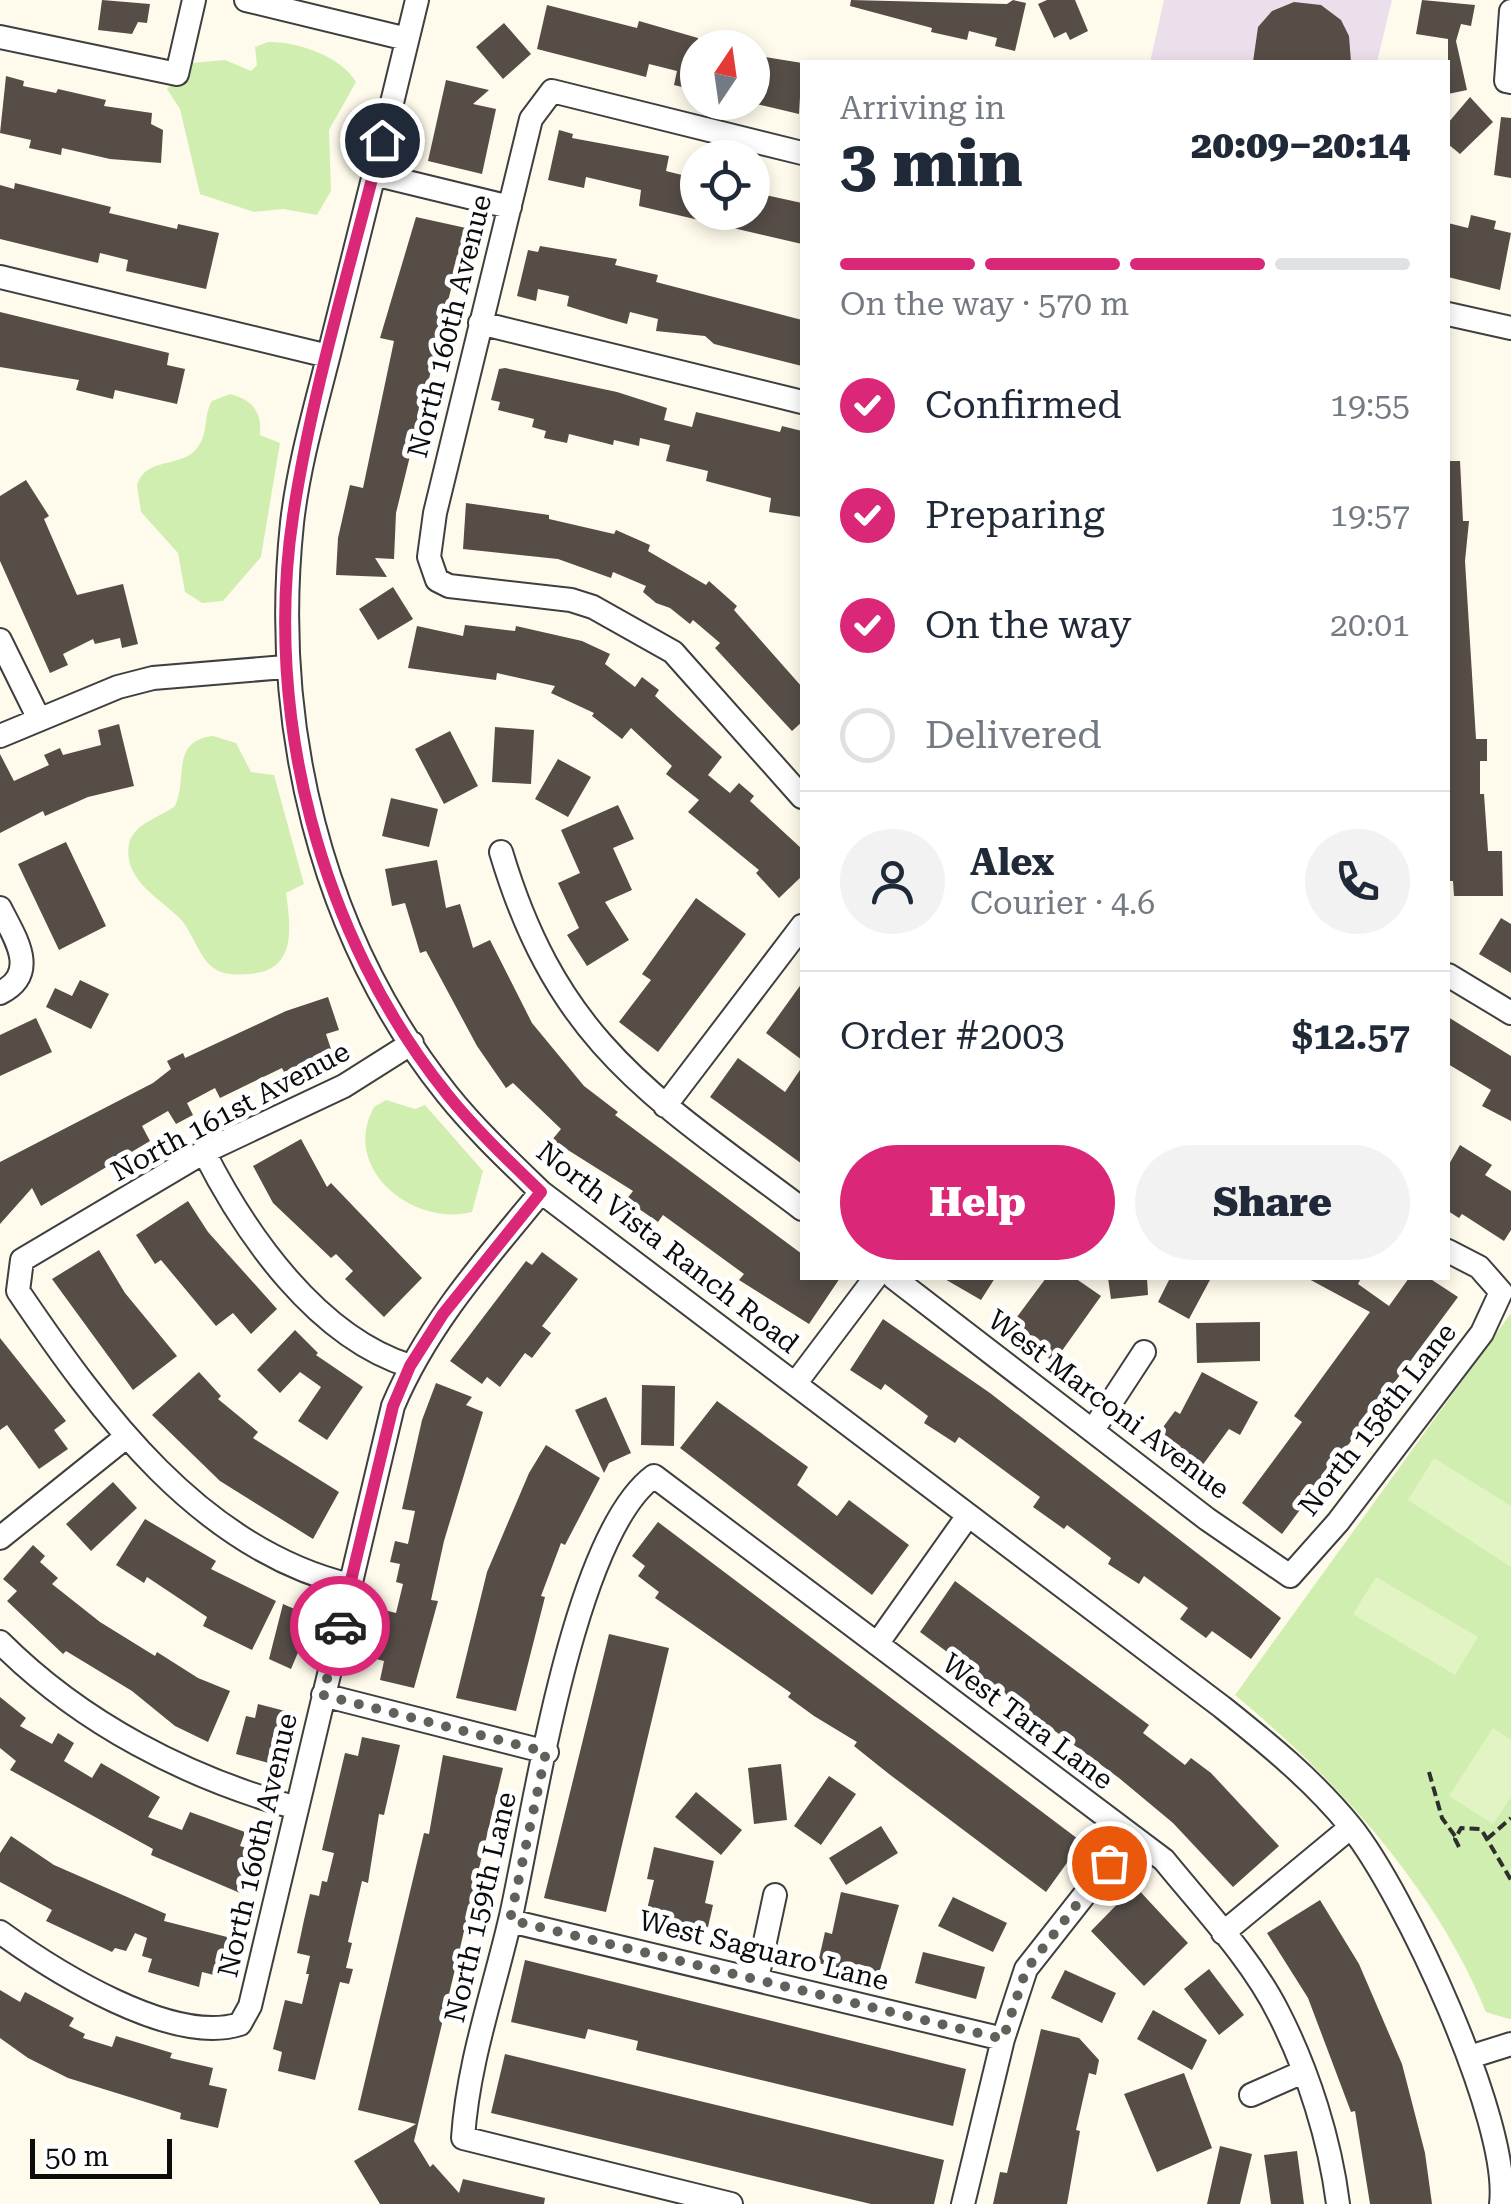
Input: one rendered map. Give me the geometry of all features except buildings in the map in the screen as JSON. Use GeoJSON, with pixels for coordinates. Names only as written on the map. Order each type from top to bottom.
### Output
{"type":"FeatureCollection","features":[{"type":"Feature","properties":{"kind":"street"},"geometry":{"type":"LineString","coordinates":[[0,37],[176,74],[194,0]]}},
{"type":"Feature","properties":{"kind":"street"},"geometry":{"type":"LineString","coordinates":[[246,0],[407,39]]}},
{"type":"Feature","properties":{"kind":"street","name":"North Vista Ranch Road"},"geometry":{"type":"LineString","coordinates":[[417,0],[328,356],[292,520],[286,667],[303,780],[320,850],[354,940],[446,1093],[541,1192],[1246,1726],[1292,1766],[1351,1827],[1400,1900],[1476,2055],[1490,2103],[1507,2194]]}},
{"type":"Feature","properties":{"kind":"street"},"geometry":{"type":"LineString","coordinates":[[1508,81],[1511,11]]}},
{"type":"Feature","properties":{"kind":"street","name":"North 160th Avenue"},"geometry":{"type":"LineString","coordinates":[[800,152],[552,92],[531,119],[480,323],[429,556],[438,580],[462,589],[572,600],[593,607],[673,652],[800,795]]}},
{"type":"Feature","properties":{"kind":"street"},"geometry":{"type":"LineString","coordinates":[[374,174],[510,206]]}},
{"type":"Feature","properties":{"kind":"street"},"geometry":{"type":"LineString","coordinates":[[0,277],[328,356]]}},
{"type":"Feature","properties":{"kind":"street"},"geometry":{"type":"LineString","coordinates":[[1450,314],[1511,328]]}},
{"type":"Feature","properties":{"kind":"street"},"geometry":{"type":"LineString","coordinates":[[480,323],[800,402]]}},
{"type":"Feature","properties":{"kind":"street"},"geometry":{"type":"LineString","coordinates":[[0,640],[38,716]]}},
{"type":"Feature","properties":{"kind":"street"},"geometry":{"type":"LineString","coordinates":[[0,736],[38,716],[153,678],[286,667]]}},
{"type":"Feature","properties":{"kind":"street"},"geometry":{"type":"LineString","coordinates":[[501,852],[524,927],[556,986],[596,1041],[665,1106],[800,1207]]}},
{"type":"Feature","properties":{"kind":"street"},"geometry":{"type":"LineString","coordinates":[[0,908],[23,954],[22,973],[12,987],[0,993]]}},
{"type":"Feature","properties":{"kind":"street"},"geometry":{"type":"LineString","coordinates":[[665,1106],[800,929]]}},
{"type":"Feature","properties":{"kind":"street"},"geometry":{"type":"LineString","coordinates":[[1450,975],[1511,1013]]}},
{"type":"Feature","properties":{"kind":"street","name":"North 161st Avenue"},"geometry":{"type":"LineString","coordinates":[[126,1437],[69,1366],[18,1291],[22,1260],[204,1152],[363,1076],[412,1042]]}},
{"type":"Feature","properties":{"kind":"street"},"geometry":{"type":"LineString","coordinates":[[204,1152],[234,1210],[322,1312],[378,1356],[410,1366]]}},
{"type":"Feature","properties":{"kind":"street","name":"North 160th Avenue"},"geometry":{"type":"LineString","coordinates":[[0,1932],[56,1973],[144,2013],[219,2031],[240,2024],[250,2006],[393,1406],[410,1366],[443,1314],[541,1192]]}},
{"type":"Feature","properties":{"kind":"street","name":"North 158th Lane"},"geometry":{"type":"LineString","coordinates":[[1290,1576],[1338,1522],[1482,1333],[1501,1292],[1479,1267],[1450,1252]]}},
{"type":"Feature","properties":{"kind":"street"},"geometry":{"type":"LineString","coordinates":[[795,1384],[873,1280]]}},
{"type":"Feature","properties":{"kind":"street","name":"West Marconi Avenue"},"geometry":{"type":"LineString","coordinates":[[897,1280],[1290,1576]]}},
{"type":"Feature","properties":{"kind":"street"},"geometry":{"type":"LineString","coordinates":[[1094,1430],[1144,1352]]}},
{"type":"Feature","properties":{"kind":"street"},"geometry":{"type":"LineString","coordinates":[[0,1538],[126,1437],[208,1513],[274,1554],[322,1578],[350,1585]]}},
{"type":"Feature","properties":{"kind":"street","name":"West Tara Lane"},"geometry":{"type":"LineString","coordinates":[[654,1476],[1164,1860],[1224,1933],[1278,2012],[1315,2102],[1338,2204]]}},
{"type":"Feature","properties":{"kind":"street","name":"North 159th Lane"},"geometry":{"type":"LineString","coordinates":[[654,1476],[632,1492],[606,1538],[581,1604],[510,1920],[466,2092],[463,2138],[730,2204]]}},
{"type":"Feature","properties":{"kind":"street"},"geometry":{"type":"LineString","coordinates":[[877,1644],[967,1518]]}},
{"type":"Feature","properties":{"kind":"street"},"geometry":{"type":"LineString","coordinates":[[0,1642],[70,1702],[159,1757],[257,1797],[297,1808]]}},
{"type":"Feature","properties":{"kind":"street"},"geometry":{"type":"LineString","coordinates":[[323,1695],[546,1752]]}},
{"type":"Feature","properties":{"kind":"street"},"geometry":{"type":"LineString","coordinates":[[1224,1933],[1351,1827]]}},
{"type":"Feature","properties":{"kind":"street"},"geometry":{"type":"LineString","coordinates":[[963,2204],[1003,2039],[1026,1970],[1130,1836]]}},
{"type":"Feature","properties":{"kind":"street"},"geometry":{"type":"LineString","coordinates":[[757,1979],[775,1894]]}},
{"type":"Feature","properties":{"kind":"street","name":"West Saguaro Lane"},"geometry":{"type":"LineString","coordinates":[[510,1920],[1003,2039]]}},
{"type":"Feature","properties":{"kind":"street"},"geometry":{"type":"LineString","coordinates":[[1476,2055],[1511,2044]]}},
{"type":"Feature","properties":{"kind":"street"},"geometry":{"type":"LineString","coordinates":[[1251,2094],[1302,2072]]}},
{"type":"Feature","properties":{"kind":"path"},"geometry":{"type":"LineString","coordinates":[[1429,1772],[1442,1818],[1460,1847]]}},
{"type":"Feature","properties":{"kind":"path"},"geometry":{"type":"LineString","coordinates":[[1487,1839],[1511,1818]]}},
{"type":"Feature","properties":{"kind":"path"},"geometry":{"type":"LineString","coordinates":[[1456,1836],[1461,1828],[1473,1826],[1487,1839],[1511,1880]]}},
{"type":"Feature","properties":{"kind":"shaded area"},"geometry":{"type":"Polygon","coordinates":[[[1164,0],[1392,0],[1377,60],[1150,60],[1164,0]]]}},
{"type":"Feature","properties":{"kind":"green space"},"geometry":{"type":"Polygon","coordinates":[[[268,42],[317,52],[340,65],[356,82],[329,130],[331,191],[317,215],[283,209],[254,212],[200,194],[180,109],[167,89],[190,63],[225,60],[251,71],[257,65],[255,47],[268,42]]]}},
{"type":"Feature","properties":{"kind":"green space"},"geometry":{"type":"Polygon","coordinates":[[[230,394],[254,408],[260,435],[280,443],[261,557],[223,601],[202,603],[185,592],[178,553],[141,512],[137,485],[148,470],[182,459],[197,448],[212,401],[230,394]]]}},
{"type":"Feature","properties":{"kind":"green space"},"geometry":{"type":"Polygon","coordinates":[[[213,736],[236,743],[251,772],[274,775],[304,884],[286,893],[289,933],[283,956],[265,971],[249,974],[225,973],[212,967],[183,922],[139,880],[129,859],[129,844],[136,831],[175,806],[183,762],[191,745],[213,736]]]}},
{"type":"Feature","properties":{"kind":"green space"},"geometry":{"type":"Polygon","coordinates":[[[386,1100],[415,1109],[425,1105],[483,1171],[472,1212],[427,1211],[388,1188],[367,1152],[366,1130],[374,1107],[386,1100]]]}},
{"type":"Feature","properties":{"kind":"green space"},"geometry":{"type":"Polygon","coordinates":[[[1511,1313],[1509,2019],[1486,2012],[1440,1922],[1380,1838],[1310,1763],[1235,1695],[1511,1313]]]}},
{"type":"Feature","properties":{"kind":"green space"},"geometry":{"type":"Polygon","coordinates":[[[1434,1458],[1511,1506],[1511,1567],[1408,1500],[1434,1458]]]}},
{"type":"Feature","properties":{"kind":"green space"},"geometry":{"type":"Polygon","coordinates":[[[1376,1577],[1478,1637],[1455,1675],[1353,1614],[1376,1577]]]}},
{"type":"Feature","properties":{"kind":"green space"},"geometry":{"type":"Polygon","coordinates":[[[1493,1728],[1511,1740],[1511,1797],[1493,1824],[1449,1796],[1493,1728]]]}},
{"type":"Feature","properties":{"kind":"way so far"},"geometry":{"type":"LineString","coordinates":[[340,1626],[323,1695],[546,1752],[510,1920],[1003,2039],[1026,1970],[1109,1863]]}},
{"type":"Feature","properties":{"kind":"route"},"geometry":{"type":"LineString","coordinates":[[340,1626],[393,1406],[410,1366],[443,1314],[541,1192],[446,1093],[378,986],[354,940],[320,850],[291,716],[286,598],[292,520],[300,473],[382,140]]}}]}
